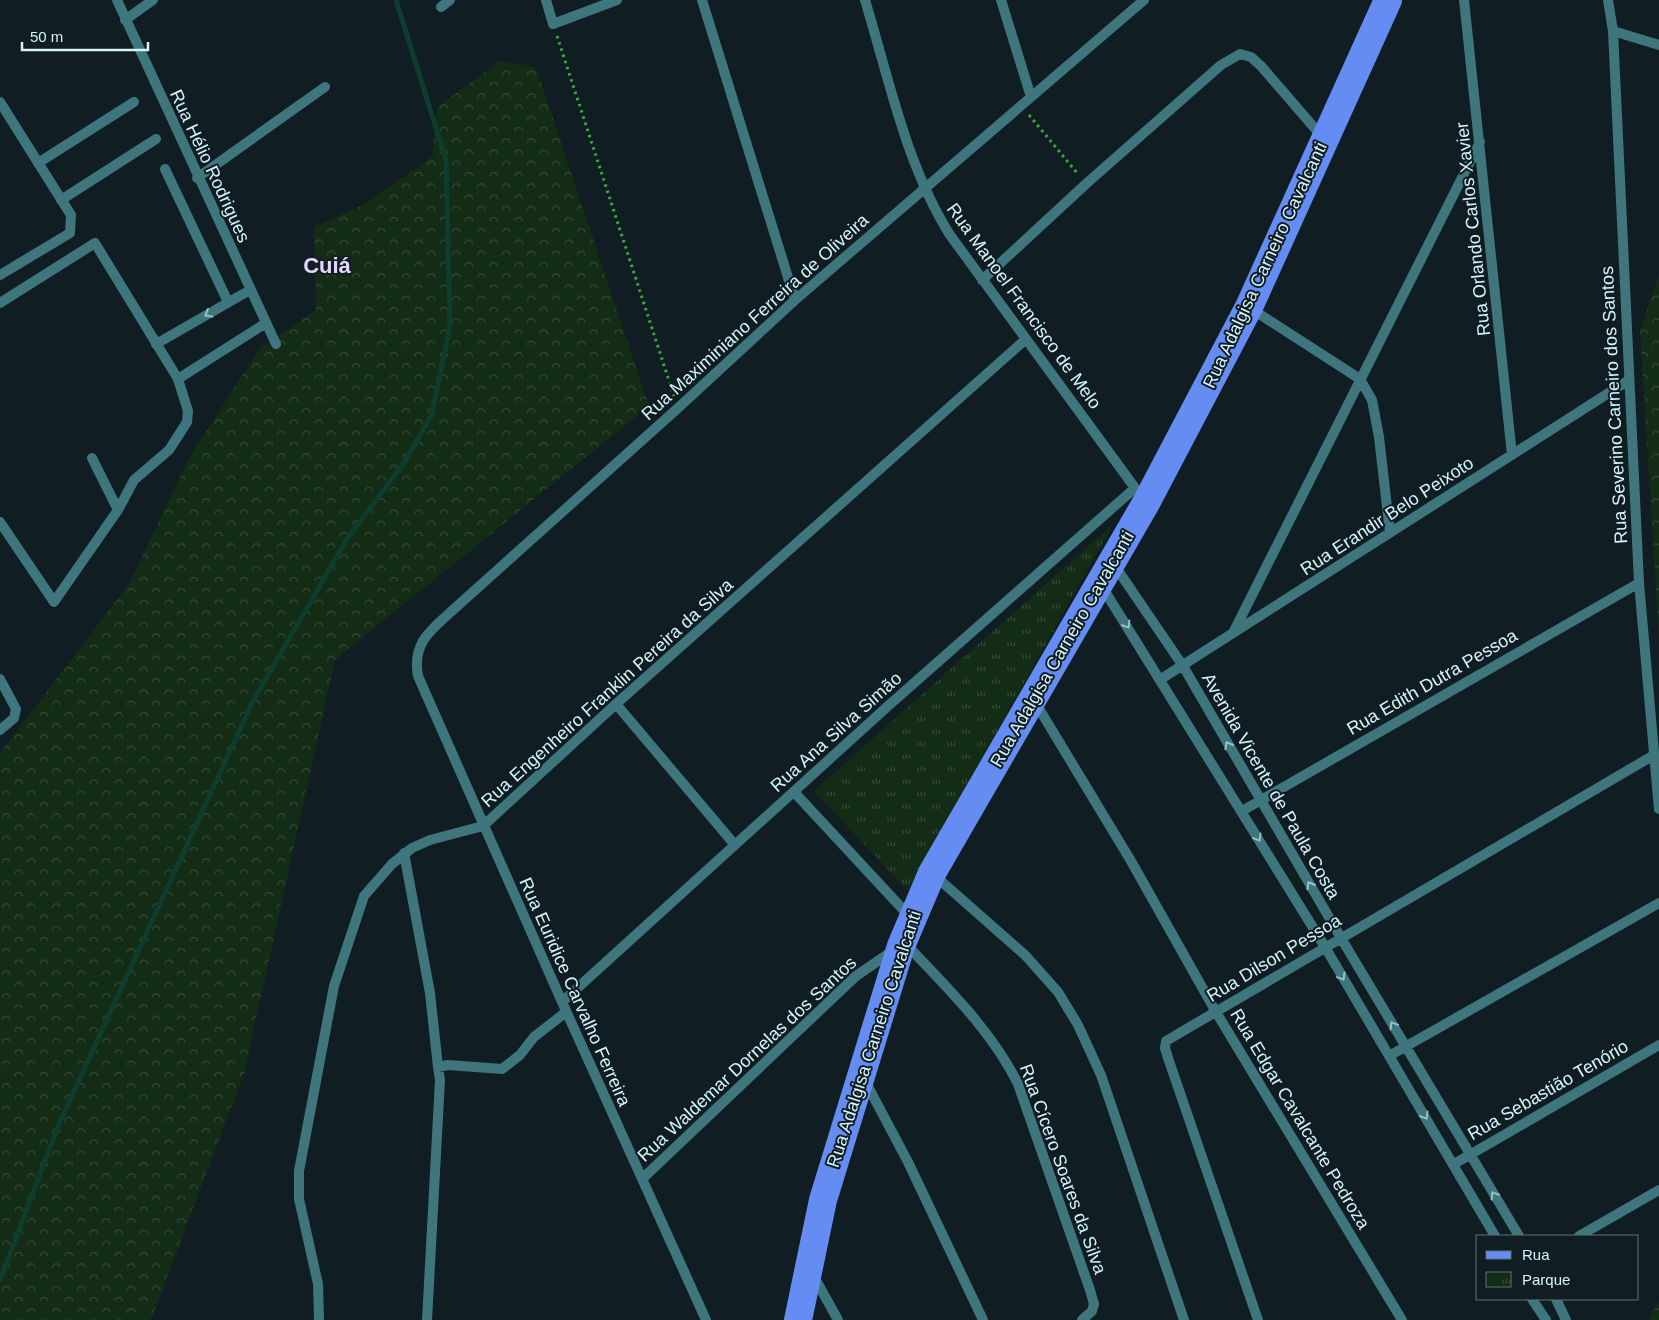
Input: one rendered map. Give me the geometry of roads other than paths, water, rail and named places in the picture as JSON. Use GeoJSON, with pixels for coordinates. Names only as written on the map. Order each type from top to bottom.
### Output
{"type":"FeatureCollection","features":[{"type":"Feature","properties":{"kind":"main road","name":"Rua Adalgisa Carneiro Cavalcanti"},"geometry":{"type":"LineString","coordinates":[[798,1320],[822,1200],[905,935],[932,873],[1107,573],[1141,496],[1249,307],[1388,0]]}},
{"type":"Feature","properties":{"kind":"street","name":"Rua Hélio Rodrigues"},"geometry":{"type":"LineString","coordinates":[[117,0],[197,178],[276,344]]}},
{"type":"Feature","properties":{"kind":"street"},"geometry":{"type":"LineString","coordinates":[[125,20],[154,0]]}},
{"type":"Feature","properties":{"kind":"street"},"geometry":{"type":"LineString","coordinates":[[441,7],[450,0]]}},
{"type":"Feature","properties":{"kind":"street"},"geometry":{"type":"LineString","coordinates":[[546,0],[553,24],[617,0]]}},
{"type":"Feature","properties":{"kind":"street"},"geometry":{"type":"LineString","coordinates":[[702,0],[795,300]]}},
{"type":"Feature","properties":{"kind":"street","name":"Rua Manoel Francisco de Melo"},"geometry":{"type":"LineString","coordinates":[[865,0],[923,188],[950,236],[1141,496]]}},
{"type":"Feature","properties":{"kind":"street"},"geometry":{"type":"LineString","coordinates":[[1001,0],[1031,97]]}},
{"type":"Feature","properties":{"kind":"street","name":"Rua Maximiniano Ferreira de Oliveira"},"geometry":{"type":"LineString","coordinates":[[418,676],[418,650],[426,635],[795,300],[1031,97],[1134,4],[1144,0]]}},
{"type":"Feature","properties":{"kind":"street","name":"Rua Orlando Carlos Xavier"},"geometry":{"type":"LineString","coordinates":[[1464,0],[1512,455]]}},
{"type":"Feature","properties":{"kind":"street","name":"Rua Severino Carneiro dos Santos"},"geometry":{"type":"LineString","coordinates":[[1608,0],[1613,31],[1639,583],[1659,809]]}},
{"type":"Feature","properties":{"kind":"street"},"geometry":{"type":"LineString","coordinates":[[1613,31],[1659,45]]}},
{"type":"Feature","properties":{"kind":"street"},"geometry":{"type":"LineString","coordinates":[[982,280],[1087,183],[1230,59],[1240,54],[1250,57],[1261,66],[1325,140]]}},
{"type":"Feature","properties":{"kind":"street"},"geometry":{"type":"LineString","coordinates":[[197,178],[325,87]]}},
{"type":"Feature","properties":{"kind":"street"},"geometry":{"type":"LineString","coordinates":[[0,102],[71,215],[70,233],[0,275]]}},
{"type":"Feature","properties":{"kind":"street"},"geometry":{"type":"LineString","coordinates":[[38,163],[134,102]]}},
{"type":"Feature","properties":{"kind":"street"},"geometry":{"type":"LineString","coordinates":[[61,200],[156,139]]}},
{"type":"Feature","properties":{"kind":"street"},"geometry":{"type":"LineString","coordinates":[[1232,634],[1480,142]]}},
{"type":"Feature","properties":{"kind":"street"},"geometry":{"type":"LineString","coordinates":[[165,169],[228,302]]}},
{"type":"Feature","properties":{"kind":"street"},"geometry":{"type":"LineString","coordinates":[[0,303],[95,243],[178,379],[188,411],[187,422],[169,450],[134,480],[118,510],[54,602],[0,522]]}},
{"type":"Feature","properties":{"kind":"street"},"geometry":{"type":"LineString","coordinates":[[156,344],[250,290]]}},
{"type":"Feature","properties":{"kind":"street"},"geometry":{"type":"LineString","coordinates":[[1249,307],[1360,380],[1372,400],[1374,410],[1390,533]]}},
{"type":"Feature","properties":{"kind":"street"},"geometry":{"type":"LineString","coordinates":[[178,379],[266,323]]}},
{"type":"Feature","properties":{"kind":"street","name":"Rua Engenheiro Franklin Pereira da Silva"},"geometry":{"type":"LineString","coordinates":[[319,1320],[318,1284],[299,1199],[300,1171],[312,1092],[334,986],[364,896],[404,853],[430,840],[484,826],[616,704],[1026,339]]}},
{"type":"Feature","properties":{"kind":"street","name":"Rua Erandir Belo Peixoto"},"geometry":{"type":"LineString","coordinates":[[1162,679],[1629,380]]}},
{"type":"Feature","properties":{"kind":"street"},"geometry":{"type":"LineString","coordinates":[[92,458],[118,510]]}},
{"type":"Feature","properties":{"kind":"street","name":"Rua Ana Silva Simão"},"geometry":{"type":"LineString","coordinates":[[562,1002],[888,706],[1141,496]]}},
{"type":"Feature","properties":{"kind":"street","name":"Avenida Vicente de Paula Costa"},"geometry":{"type":"LineString","coordinates":[[1107,573],[1183,666],[1404,1046],[1518,1235]]}},
{"type":"Feature","properties":{"kind":"street","name":"Avenida Vicente de Paula Costa"},"geometry":{"type":"LineString","coordinates":[[1107,573],[1162,679],[1325,947],[1494,1235]]}},
{"type":"Feature","properties":{"kind":"street","name":"Rua Edith Dutra Pessoa"},"geometry":{"type":"LineString","coordinates":[[1242,811],[1259,799],[1639,583]]}},
{"type":"Feature","properties":{"kind":"street","name":"Rua Euridice Carvalho Ferreira"},"geometry":{"type":"LineString","coordinates":[[418,676],[566,1012],[706,1320]]}},
{"type":"Feature","properties":{"kind":"street"},"geometry":{"type":"LineString","coordinates":[[0,679],[16,709],[10,722],[0,730]]}},
{"type":"Feature","properties":{"kind":"street","name":"Rua Edgar Cavalcante Pedroza"},"geometry":{"type":"LineString","coordinates":[[1034,700],[1130,861],[1216,1012],[1402,1320]]}},
{"type":"Feature","properties":{"kind":"street"},"geometry":{"type":"LineString","coordinates":[[616,704],[735,845]]}},
{"type":"Feature","properties":{"kind":"street","name":"Rua Dilson Pessoa"},"geometry":{"type":"LineString","coordinates":[[1258,1320],[1165,1048],[1166,1041],[1654,755]]}},
{"type":"Feature","properties":{"kind":"street"},"geometry":{"type":"LineString","coordinates":[[794,792],[905,935]]}},
{"type":"Feature","properties":{"kind":"street"},"geometry":{"type":"LineString","coordinates":[[404,853],[430,993],[440,1080],[427,1320]]}},
{"type":"Feature","properties":{"kind":"street"},"geometry":{"type":"LineString","coordinates":[[932,873],[1025,955],[1058,992],[1078,1025],[1104,1083],[1184,1320]]}},
{"type":"Feature","properties":{"kind":"street"},"geometry":{"type":"LineString","coordinates":[[1389,1056],[1659,903]]}},
{"type":"Feature","properties":{"kind":"street","name":"Rua Waldemar Dornelas dos Santos"},"geometry":{"type":"LineString","coordinates":[[642,1179],[856,976],[905,935]]}},
{"type":"Feature","properties":{"kind":"street","name":"Rua Cícero Soares da Silva"},"geometry":{"type":"LineString","coordinates":[[905,935],[1009,1064],[1018,1084],[1094,1304],[1092,1311],[1082,1320]]}},
{"type":"Feature","properties":{"kind":"street"},"geometry":{"type":"LineString","coordinates":[[438,1067],[448,1065],[502,1068],[520,1055],[534,1037],[566,1012]]}},
{"type":"Feature","properties":{"kind":"street","name":"Rua Sebastião Tenório"},"geometry":{"type":"LineString","coordinates":[[1454,1164],[1659,1045]]}},
{"type":"Feature","properties":{"kind":"street"},"geometry":{"type":"LineString","coordinates":[[861,1072],[908,1162],[983,1320]]}},
{"type":"Feature","properties":{"kind":"street"},"geometry":{"type":"LineString","coordinates":[[1582,1235],[1659,1190]]}},
{"type":"Feature","properties":{"kind":"street"},"geometry":{"type":"LineString","coordinates":[[808,1266],[838,1320]]}},
{"type":"Feature","properties":{"kind":"street"},"geometry":{"type":"LineString","coordinates":[[1533,1300],[1546,1320]]}},
{"type":"Feature","properties":{"kind":"street"},"geometry":{"type":"LineString","coordinates":[[1556,1300],[1566,1320]]}},
{"type":"Feature","properties":{"kind":"waterway"},"geometry":{"type":"LineString","coordinates":[[0,1280],[59,1124],[252,703],[347,539],[404,463],[431,416],[450,327],[446,160],[396,0]]}},
{"type":"Feature","properties":{"kind":"district","name":"Cuiá"},"geometry":{"type":"Point","coordinates":[327,265]}}]}
